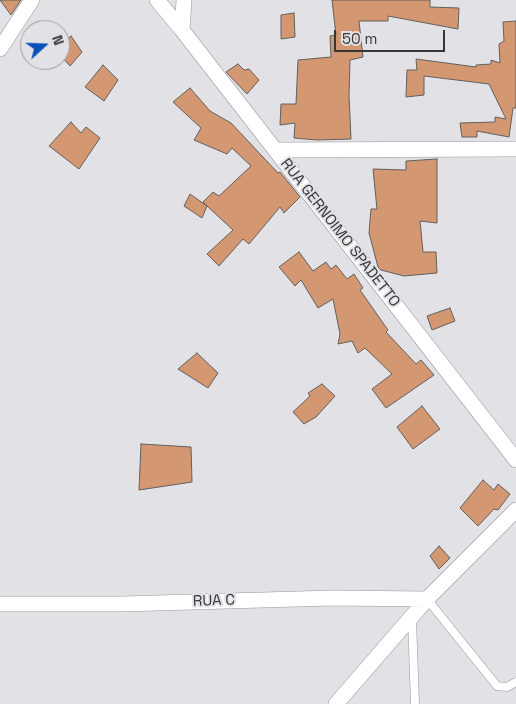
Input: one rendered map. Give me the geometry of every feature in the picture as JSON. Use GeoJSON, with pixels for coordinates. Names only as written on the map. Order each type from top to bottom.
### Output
{"type":"FeatureCollection","features":[{"type":"Feature","properties":{"kind":"street"},"geometry":{"type":"LineString","coordinates":[[0,48],[32,0]]}},
{"type":"Feature","properties":{"kind":"street","name":"RUA GERNOIMO SPADETTO"},"geometry":{"type":"LineString","coordinates":[[157,0],[276,150],[516,460]]}},
{"type":"Feature","properties":{"kind":"street"},"geometry":{"type":"LineString","coordinates":[[182,30],[184,0]]}},
{"type":"Feature","properties":{"kind":"street"},"geometry":{"type":"LineString","coordinates":[[276,150],[516,149]]}},
{"type":"Feature","properties":{"kind":"street"},"geometry":{"type":"LineString","coordinates":[[336,704],[427,599],[516,510]]}},
{"type":"Feature","properties":{"kind":"street","name":"RUA C"},"geometry":{"type":"LineString","coordinates":[[1,603],[122,604],[333,598],[427,599]]}},
{"type":"Feature","properties":{"kind":"lane"},"geometry":{"type":"LineString","coordinates":[[427,599],[497,686],[507,687],[516,682]]}},
{"type":"Feature","properties":{"kind":"lane"},"geometry":{"type":"LineString","coordinates":[[412,617],[415,704]]}},
{"type":"Feature","properties":{"kind":"building"},"geometry":{"type":"Polygon","coordinates":[[[0,0],[21,0],[11,15],[0,0]]]}},
{"type":"Feature","properties":{"kind":"building"},"geometry":{"type":"Polygon","coordinates":[[[332,0],[430,0],[430,7],[459,8],[458,29],[388,16],[388,21],[359,21],[363,57],[350,60],[351,139],[317,140],[294,138],[295,123],[280,125],[281,104],[296,104],[298,60],[331,57],[330,36],[336,35],[332,0]]]}},
{"type":"Feature","properties":{"kind":"building"},"geometry":{"type":"Polygon","coordinates":[[[294,13],[295,37],[281,39],[281,15],[294,13]]]}},
{"type":"Feature","properties":{"kind":"building"},"geometry":{"type":"Polygon","coordinates":[[[516,21],[516,108],[513,108],[509,137],[477,131],[477,137],[462,137],[460,123],[495,122],[495,117],[506,119],[489,84],[424,76],[424,95],[406,97],[407,70],[417,70],[416,59],[476,67],[476,65],[491,64],[491,60],[500,63],[499,44],[504,41],[503,22],[516,21]]]}},
{"type":"Feature","properties":{"kind":"building"},"geometry":{"type":"Polygon","coordinates":[[[70,37],[82,52],[70,66],[70,37]]]}},
{"type":"Feature","properties":{"kind":"building"},"geometry":{"type":"Polygon","coordinates":[[[238,64],[244,70],[249,69],[259,80],[247,94],[226,72],[238,64]]]}},
{"type":"Feature","properties":{"kind":"building"},"geometry":{"type":"Polygon","coordinates":[[[103,65],[118,80],[104,101],[85,87],[103,65]]]}},
{"type":"Feature","properties":{"kind":"building"},"geometry":{"type":"Polygon","coordinates":[[[190,88],[210,111],[231,123],[278,173],[280,172],[300,197],[284,213],[280,207],[249,244],[243,239],[219,266],[207,254],[233,230],[203,202],[213,192],[219,196],[251,166],[232,148],[227,154],[194,140],[201,128],[173,102],[190,88]]]}},
{"type":"Feature","properties":{"kind":"building"},"geometry":{"type":"Polygon","coordinates":[[[71,122],[81,133],[86,127],[100,138],[79,169],[49,146],[71,122]]]}},
{"type":"Feature","properties":{"kind":"building"},"geometry":{"type":"Polygon","coordinates":[[[437,159],[437,223],[420,221],[423,252],[436,252],[437,273],[404,276],[381,270],[378,267],[369,233],[371,209],[377,209],[373,169],[406,170],[406,161],[437,159]]]}},
{"type":"Feature","properties":{"kind":"building"},"geometry":{"type":"Polygon","coordinates":[[[190,194],[207,206],[202,218],[184,206],[190,194]]]}},
{"type":"Feature","properties":{"kind":"building"},"geometry":{"type":"Polygon","coordinates":[[[299,252],[313,271],[326,262],[331,269],[336,265],[347,279],[354,274],[363,288],[360,290],[388,330],[386,332],[416,364],[421,360],[434,375],[386,408],[372,389],[392,374],[365,348],[358,353],[352,341],[338,344],[340,334],[333,299],[318,308],[301,280],[295,286],[279,267],[299,252]]]}},
{"type":"Feature","properties":{"kind":"building"},"geometry":{"type":"Polygon","coordinates":[[[450,308],[455,321],[432,330],[427,316],[450,308]]]}},
{"type":"Feature","properties":{"kind":"building"},"geometry":{"type":"Polygon","coordinates":[[[197,353],[218,373],[208,388],[178,369],[197,353]]]}},
{"type":"Feature","properties":{"kind":"building"},"geometry":{"type":"Polygon","coordinates":[[[322,384],[335,396],[316,417],[304,424],[293,412],[310,396],[308,393],[322,384]]]}},
{"type":"Feature","properties":{"kind":"building"},"geometry":{"type":"Polygon","coordinates":[[[422,406],[440,429],[413,449],[397,427],[422,406]]]}},
{"type":"Feature","properties":{"kind":"building"},"geometry":{"type":"Polygon","coordinates":[[[141,444],[191,447],[192,482],[139,490],[141,444]]]}},
{"type":"Feature","properties":{"kind":"building"},"geometry":{"type":"Polygon","coordinates":[[[483,480],[494,490],[498,484],[510,494],[498,510],[494,509],[478,526],[460,508],[483,480]]]}},
{"type":"Feature","properties":{"kind":"building"},"geometry":{"type":"Polygon","coordinates":[[[439,546],[450,558],[439,569],[430,556],[439,546]]]}}]}
